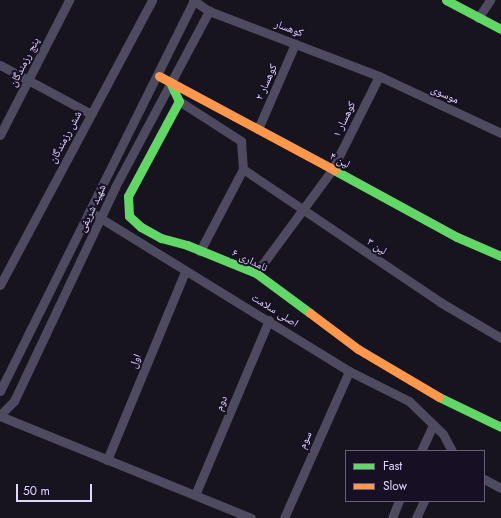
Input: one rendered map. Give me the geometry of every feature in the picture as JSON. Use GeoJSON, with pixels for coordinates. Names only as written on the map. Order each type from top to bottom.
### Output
{"type":"FeatureCollection","features":[{"type":"Feature","properties":{"kind":"street","name":"پنج رزمندگان"},"geometry":{"type":"LineString","coordinates":[[0,134],[69,0]]}},
{"type":"Feature","properties":{"kind":"street","name":"شش رزمندگان"},"geometry":{"type":"LineString","coordinates":[[0,285],[152,0]]}},
{"type":"Feature","properties":{"kind":"street","name":"کوهسار"},"geometry":{"type":"LineString","coordinates":[[194,0],[209,11],[379,76]]}},
{"type":"Feature","properties":{"kind":"street","name":"شهید شریفی"},"geometry":{"type":"LineString","coordinates":[[0,390],[89,211],[159,76],[194,0]]}},
{"type":"Feature","properties":{"kind":"street"},"geometry":{"type":"LineString","coordinates":[[205,0],[209,11]]}},
{"type":"Feature","properties":{"kind":"street"},"geometry":{"type":"LineString","coordinates":[[446,0],[501,29]]}},
{"type":"Feature","properties":{"kind":"street"},"geometry":{"type":"LineString","coordinates":[[478,18],[490,0]]}},
{"type":"Feature","properties":{"kind":"street","name":"شهید شریفی"},"geometry":{"type":"LineString","coordinates":[[209,11],[170,82],[101,218],[14,401],[0,415],[251,518]]}},
{"type":"Feature","properties":{"kind":"street","name":"کوهسار ۲"},"geometry":{"type":"LineString","coordinates":[[258,130],[295,44]]}},
{"type":"Feature","properties":{"kind":"street"},"geometry":{"type":"LineString","coordinates":[[0,65],[91,114]]}},
{"type":"Feature","properties":{"kind":"street","name":"لین ۴"},"geometry":{"type":"LineString","coordinates":[[159,76],[457,237],[501,256]]}},
{"type":"Feature","properties":{"kind":"street","name":"موسوی"},"geometry":{"type":"LineString","coordinates":[[379,76],[501,133]]}},
{"type":"Feature","properties":{"kind":"street","name":"کوهسار ۱"},"geometry":{"type":"LineString","coordinates":[[256,273],[304,211],[332,170],[379,76]]}},
{"type":"Feature","properties":{"kind":"street"},"geometry":{"type":"LineString","coordinates":[[170,82],[179,101],[241,141],[244,169],[200,251]]}},
{"type":"Feature","properties":{"kind":"street","name":"نامداری ۶"},"geometry":{"type":"LineString","coordinates":[[179,101],[128,196],[129,216],[141,227],[160,238],[200,251],[256,273],[358,349],[445,401],[501,427]]}},
{"type":"Feature","properties":{"kind":"street","name":"لین ۳"},"geometry":{"type":"LineString","coordinates":[[244,169],[446,306],[501,338]]}},
{"type":"Feature","properties":{"kind":"street","name":"اصلی سلامت"},"geometry":{"type":"LineString","coordinates":[[89,211],[185,272],[269,320],[349,371],[409,401],[422,411],[433,425],[443,434],[450,449]]}},
{"type":"Feature","properties":{"kind":"street","name":"اول"},"geometry":{"type":"LineString","coordinates":[[107,460],[185,272]]}},
{"type":"Feature","properties":{"kind":"street","name":"دوم"},"geometry":{"type":"LineString","coordinates":[[195,495],[269,320]]}},
{"type":"Feature","properties":{"kind":"street","name":"سوم"},"geometry":{"type":"LineString","coordinates":[[284,518],[349,371]]}},
{"type":"Feature","properties":{"kind":"street"},"geometry":{"type":"LineString","coordinates":[[421,450],[433,425]]}},
{"type":"Feature","properties":{"kind":"street"},"geometry":{"type":"LineString","coordinates":[[485,480],[501,488]]}},
{"type":"Feature","properties":{"kind":"street"},"geometry":{"type":"LineString","coordinates":[[392,518],[399,502]]}},
{"type":"Feature","properties":{"kind":"street"},"geometry":{"type":"LineString","coordinates":[[416,518],[424,502]]}},
{"type":"Feature","properties":{"kind":"traffic: fast"},"geometry":{"type":"LineString","coordinates":[[446,0],[501,29]]}},
{"type":"Feature","properties":{"kind":"traffic: fast"},"geometry":{"type":"LineString","coordinates":[[170,82],[179,101],[128,196],[129,216],[141,227],[161,238],[187,245],[256,273],[310,313]]}},
{"type":"Feature","properties":{"kind":"traffic: fast"},"geometry":{"type":"LineString","coordinates":[[334,170],[457,237],[501,256]]}},
{"type":"Feature","properties":{"kind":"traffic: fast"},"geometry":{"type":"LineString","coordinates":[[439,397],[501,427]]}},
{"type":"Feature","properties":{"kind":"traffic: slow"},"geometry":{"type":"LineString","coordinates":[[159,76],[334,170]]}},
{"type":"Feature","properties":{"kind":"traffic: slow"},"geometry":{"type":"LineString","coordinates":[[310,313],[358,349],[439,397]]}}]}
